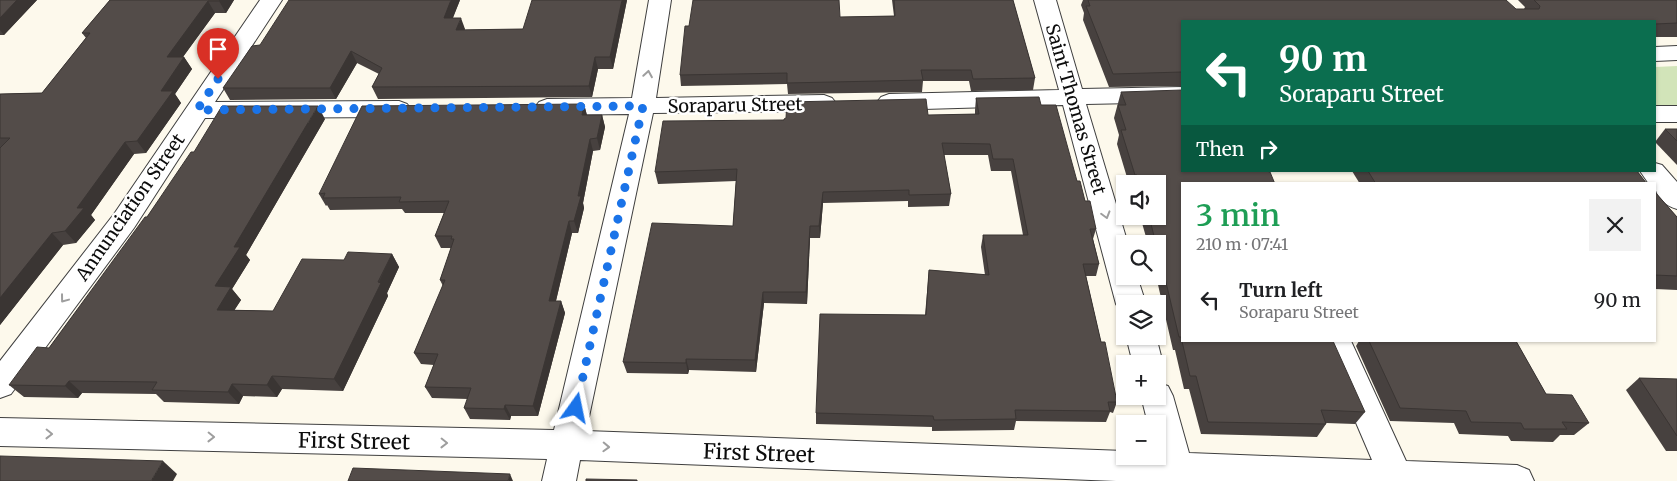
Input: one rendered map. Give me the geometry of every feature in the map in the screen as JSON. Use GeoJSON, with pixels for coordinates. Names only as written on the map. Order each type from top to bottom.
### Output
{"type":"FeatureCollection","features":[{"type":"Feature","properties":{"kind":"street","name":"Annunciation Street"},"geometry":{"type":"LineString","coordinates":[[0,384],[124,221],[271,0]]}},
{"type":"Feature","properties":{"kind":"street"},"geometry":{"type":"LineString","coordinates":[[559,481],[643,106],[660,0]]}},
{"type":"Feature","properties":{"kind":"street","name":"Saint Thomas Street"},"geometry":{"type":"LineString","coordinates":[[1045,0],[1128,295]]}},
{"type":"Feature","properties":{"kind":"street"},"geometry":{"type":"LineString","coordinates":[[1656,54],[1677,53]]}},
{"type":"Feature","properties":{"kind":"street","name":"Soraparu Street"},"geometry":{"type":"LineString","coordinates":[[524,107],[1073,98],[1181,94]]}},
{"type":"Feature","properties":{"kind":"street"},"geometry":{"type":"LineString","coordinates":[[197,110],[425,108]]}},
{"type":"Feature","properties":{"kind":"street"},"geometry":{"type":"LineString","coordinates":[[1656,114],[1677,114]]}},
{"type":"Feature","properties":{"kind":"street"},"geometry":{"type":"LineString","coordinates":[[1654,172],[1677,200]]}},
{"type":"Feature","properties":{"kind":"street"},"geometry":{"type":"LineString","coordinates":[[1336,342],[1396,477]]}},
{"type":"Feature","properties":{"kind":"street"},"geometry":{"type":"LineString","coordinates":[[1160,405],[1179,475]]}},
{"type":"Feature","properties":{"kind":"street","name":"First Street"},"geometry":{"type":"LineString","coordinates":[[0,432],[567,445],[1179,475],[1396,477],[1517,481]]}},
{"type":"Feature","properties":{"kind":"green space"},"geometry":{"type":"Polygon","coordinates":[[[1677,66],[1677,107],[1656,108],[1656,67],[1677,66]]]}},
{"type":"Feature","properties":{"kind":"building"},"geometry":{"type":"Polygon","coordinates":[[[0,0],[17,0],[0,18],[0,0]]]}},
{"type":"Feature","properties":{"kind":"building"},"geometry":{"type":"Polygon","coordinates":[[[110,0],[220,0],[208,1],[167,57],[184,57],[161,91],[173,91],[137,141],[125,142],[77,208],[84,208],[65,231],[52,233],[0,298],[0,148],[10,138],[0,138],[0,94],[42,93],[90,33],[82,33],[110,0]]]}},
{"type":"Feature","properties":{"kind":"building"},"geometry":{"type":"Polygon","coordinates":[[[289,0],[451,0],[444,18],[461,18],[456,30],[523,29],[532,0],[622,0],[610,57],[595,57],[589,86],[372,87],[382,68],[351,51],[330,88],[223,88],[252,46],[260,45],[289,0]]]}},
{"type":"Feature","properties":{"kind":"building"},"geometry":{"type":"Polygon","coordinates":[[[693,0],[839,0],[840,17],[895,16],[894,0],[1013,0],[1035,78],[973,79],[971,70],[921,70],[923,80],[787,83],[787,73],[680,75],[685,26],[689,26],[693,0]]]}},
{"type":"Feature","properties":{"kind":"building"},"geometry":{"type":"Polygon","coordinates":[[[1088,0],[1506,0],[1516,9],[1539,9],[1540,6],[1534,0],[1677,0],[1677,23],[1656,24],[1656,20],[1181,20],[1181,72],[1113,74],[1086,6],[1090,6],[1088,0]]]}},
{"type":"Feature","properties":{"kind":"building"},"geometry":{"type":"Polygon","coordinates":[[[1181,90],[1181,172],[1270,172],[1274,182],[1181,182],[1181,337],[1179,337],[1166,283],[1166,235],[1154,235],[1151,225],[1166,225],[1166,175],[1135,175],[1121,130],[1126,130],[1118,105],[1126,105],[1121,92],[1181,90]]]}},
{"type":"Feature","properties":{"kind":"building"},"geometry":{"type":"Polygon","coordinates":[[[1039,97],[1041,105],[1056,105],[1077,181],[1080,181],[1085,201],[1090,201],[1096,229],[1090,229],[1099,264],[1083,264],[1101,342],[1105,342],[1116,397],[1116,402],[1108,402],[1110,411],[1015,410],[1016,419],[934,420],[933,416],[816,413],[820,314],[926,315],[929,270],[989,275],[983,235],[1028,235],[1013,159],[993,159],[990,144],[942,143],[951,194],[909,195],[909,190],[823,192],[819,226],[810,226],[806,292],[763,292],[755,360],[686,359],[686,363],[623,362],[652,223],[733,226],[737,169],[655,172],[663,121],[784,120],[786,118],[787,102],[926,99],[928,115],[979,114],[976,98],[1039,97]]]}},
{"type":"Feature","properties":{"kind":"building"},"geometry":{"type":"Polygon","coordinates":[[[584,104],[582,115],[602,115],[597,138],[590,139],[578,196],[581,196],[574,221],[569,221],[549,301],[561,301],[533,406],[505,405],[504,409],[464,408],[471,388],[425,387],[438,354],[414,353],[445,280],[440,280],[454,239],[451,239],[452,236],[435,236],[449,201],[399,202],[401,197],[323,198],[325,193],[319,194],[362,106],[584,104]]]}},
{"type":"Feature","properties":{"kind":"building"},"geometry":{"type":"Polygon","coordinates":[[[222,106],[318,106],[234,247],[240,247],[215,286],[231,287],[217,310],[273,311],[302,259],[344,260],[348,252],[392,254],[378,282],[381,283],[334,379],[272,376],[267,385],[232,384],[228,392],[152,390],[157,382],[69,381],[65,386],[9,385],[37,347],[49,348],[145,217],[147,217],[191,152],[194,152],[222,106]]]}},
{"type":"Feature","properties":{"kind":"building"},"geometry":{"type":"Polygon","coordinates":[[[1665,129],[1677,129],[1677,141],[1665,129]]]}},
{"type":"Feature","properties":{"kind":"building"},"geometry":{"type":"Polygon","coordinates":[[[1369,172],[1638,172],[1645,182],[1375,182],[1369,172]]]}},
{"type":"Feature","properties":{"kind":"building"},"geometry":{"type":"Polygon","coordinates":[[[1656,193],[1677,217],[1677,276],[1656,275],[1656,193]]]}},
{"type":"Feature","properties":{"kind":"building"},"geometry":{"type":"Polygon","coordinates":[[[1182,342],[1333,342],[1365,412],[1321,410],[1326,424],[1208,422],[1196,376],[1190,376],[1182,342]]]}},
{"type":"Feature","properties":{"kind":"building"},"geometry":{"type":"Polygon","coordinates":[[[1369,342],[1517,342],[1546,394],[1572,395],[1589,423],[1562,422],[1567,429],[1524,429],[1521,423],[1471,422],[1466,411],[1400,408],[1369,342]]]}},
{"type":"Feature","properties":{"kind":"building"},"geometry":{"type":"Polygon","coordinates":[[[1639,378],[1677,379],[1677,436],[1639,378]]]}},
{"type":"Feature","properties":{"kind":"building"},"geometry":{"type":"Polygon","coordinates":[[[0,456],[163,461],[151,481],[0,481],[0,456]]]}},
{"type":"Feature","properties":{"kind":"building"},"geometry":{"type":"Polygon","coordinates":[[[353,468],[510,474],[508,481],[348,481],[353,468]]]}},
{"type":"Feature","properties":{"kind":"building"},"geometry":{"type":"Polygon","coordinates":[[[586,479],[637,480],[637,481],[586,481],[586,479]]]}},
{"type":"Feature","properties":{"kind":"route"},"geometry":{"type":"LineString","coordinates":[[218,79],[197,110],[643,106],[576,408]]}}]}
